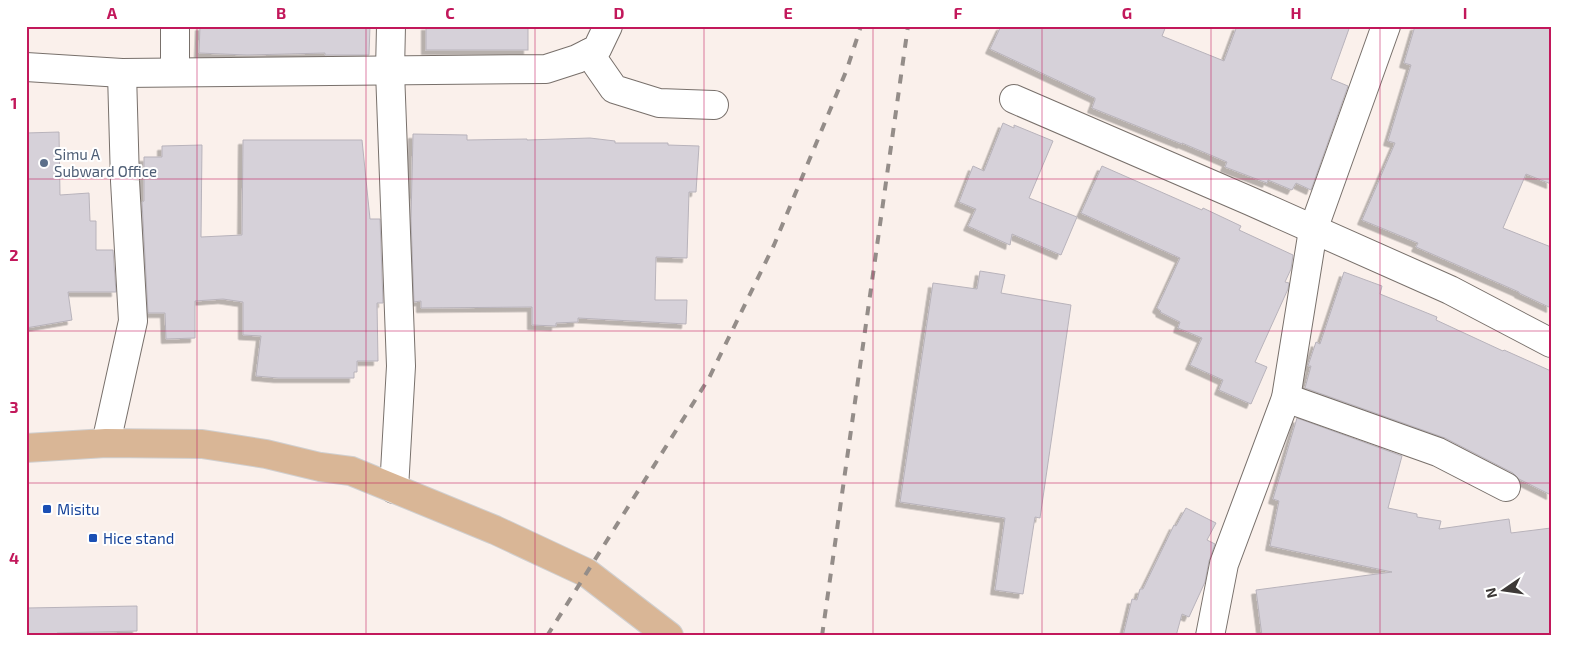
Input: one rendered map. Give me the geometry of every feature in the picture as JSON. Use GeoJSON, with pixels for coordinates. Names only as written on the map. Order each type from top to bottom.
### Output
{"type":"FeatureCollection","features":[{"type":"Feature","properties":{"kind":"main road"},"geometry":{"type":"LineString","coordinates":[[26,448],[106,443],[202,444],[266,454],[320,467],[351,471],[495,530],[587,573],[669,636]]}},
{"type":"Feature","properties":{"kind":"street"},"geometry":{"type":"LineString","coordinates":[[175,26],[175,72]]}},
{"type":"Feature","properties":{"kind":"street"},"geometry":{"type":"LineString","coordinates":[[390,26],[401,366],[394,489]]}},
{"type":"Feature","properties":{"kind":"street"},"geometry":{"type":"LineString","coordinates":[[26,67],[122,73],[546,69],[577,60],[596,49],[608,26]]}},
{"type":"Feature","properties":{"kind":"street"},"geometry":{"type":"LineString","coordinates":[[1210,636],[1224,564],[1286,398],[1313,230],[1386,26]]}},
{"type":"Feature","properties":{"kind":"street"},"geometry":{"type":"LineString","coordinates":[[589,53],[614,89],[659,103],[714,104]]}},
{"type":"Feature","properties":{"kind":"street"},"geometry":{"type":"LineString","coordinates":[[106,443],[133,321],[125,182],[122,73]]}},
{"type":"Feature","properties":{"kind":"street"},"geometry":{"type":"LineString","coordinates":[[1014,99],[1450,290],[1551,343]]}},
{"type":"Feature","properties":{"kind":"street"},"geometry":{"type":"LineString","coordinates":[[1286,398],[1438,452],[1506,487]]}},
{"type":"Feature","properties":{"kind":"building"},"geometry":{"type":"Polygon","coordinates":[[[200,26],[370,26],[369,55],[199,53],[200,26]]]}},
{"type":"Feature","properties":{"kind":"building"},"geometry":{"type":"Polygon","coordinates":[[[426,26],[528,26],[528,50],[426,50],[426,26]]]}},
{"type":"Feature","properties":{"kind":"building"},"geometry":{"type":"Polygon","coordinates":[[[1001,26],[1166,26],[1162,36],[1224,61],[1237,26],[1350,26],[1331,79],[1348,86],[1311,190],[1296,183],[1292,190],[1268,180],[1267,183],[1225,167],[1227,162],[1092,108],[1095,98],[990,49],[1001,26]]]}},
{"type":"Feature","properties":{"kind":"building"},"geometry":{"type":"Polygon","coordinates":[[[1415,26],[1551,26],[1551,184],[1526,174],[1503,228],[1551,247],[1551,308],[1416,247],[1418,243],[1362,220],[1395,143],[1388,141],[1411,65],[1404,63],[1415,26]]]}},
{"type":"Feature","properties":{"kind":"building"},"geometry":{"type":"Polygon","coordinates":[[[1003,123],[1014,128],[1014,125],[1053,141],[1029,198],[1077,217],[1061,255],[1012,234],[1010,245],[968,226],[976,209],[959,202],[973,166],[984,171],[1003,123]]]}},
{"type":"Feature","properties":{"kind":"building"},"geometry":{"type":"Polygon","coordinates":[[[59,132],[60,195],[89,193],[90,221],[96,221],[96,250],[113,250],[116,292],[68,292],[72,320],[26,328],[26,133],[59,132]]]}},
{"type":"Feature","properties":{"kind":"building"},"geometry":{"type":"Polygon","coordinates":[[[413,134],[467,135],[467,140],[590,138],[615,141],[615,143],[668,143],[668,145],[699,146],[696,192],[689,192],[687,258],[656,257],[655,300],[687,300],[686,324],[578,318],[578,322],[556,323],[556,326],[532,325],[532,307],[421,308],[421,301],[414,302],[411,219],[413,134]]]}},
{"type":"Feature","properties":{"kind":"building"},"geometry":{"type":"Polygon","coordinates":[[[243,140],[362,140],[370,219],[380,219],[383,303],[377,303],[378,361],[357,361],[357,372],[354,372],[354,378],[278,378],[256,376],[261,336],[243,335],[243,302],[223,299],[195,301],[195,338],[166,339],[165,313],[148,313],[142,202],[144,201],[144,157],[162,157],[162,146],[202,145],[201,237],[242,235],[243,140]]]}},
{"type":"Feature","properties":{"kind":"building"},"geometry":{"type":"Polygon","coordinates":[[[1102,166],[1202,210],[1203,208],[1241,226],[1239,230],[1293,255],[1291,269],[1285,282],[1289,283],[1288,289],[1255,362],[1267,367],[1251,404],[1219,390],[1223,380],[1190,365],[1202,338],[1178,328],[1180,322],[1160,312],[1157,308],[1180,258],[1081,213],[1102,166]]]}},
{"type":"Feature","properties":{"kind":"building"},"geometry":{"type":"Polygon","coordinates":[[[980,271],[1005,275],[1001,293],[1071,305],[1040,518],[1035,517],[1023,594],[995,590],[1005,518],[900,502],[933,283],[977,289],[980,271]]]}},
{"type":"Feature","properties":{"kind":"building"},"geometry":{"type":"Polygon","coordinates":[[[1344,272],[1382,286],[1380,294],[1437,317],[1436,320],[1551,371],[1551,495],[1445,438],[1305,388],[1311,366],[1308,366],[1316,342],[1320,344],[1344,272]]]}},
{"type":"Feature","properties":{"kind":"building"},"geometry":{"type":"Polygon","coordinates":[[[1297,418],[1402,456],[1388,508],[1417,514],[1417,517],[1441,521],[1439,529],[1509,519],[1511,533],[1551,528],[1551,636],[1262,636],[1256,590],[1392,572],[1270,546],[1279,501],[1273,499],[1297,418]]]}},
{"type":"Feature","properties":{"kind":"building"},"geometry":{"type":"Polygon","coordinates":[[[1186,508],[1216,523],[1207,540],[1215,544],[1205,582],[1189,617],[1182,614],[1176,636],[1123,636],[1132,599],[1137,600],[1140,589],[1143,589],[1174,525],[1176,526],[1186,508]]]}},
{"type":"Feature","properties":{"kind":"building"},"geometry":{"type":"Polygon","coordinates":[[[137,606],[137,631],[57,633],[57,636],[28,636],[27,608],[137,606]]]}},
{"type":"Feature","properties":{"kind":"railway"},"geometry":{"type":"LineString","coordinates":[[547,636],[709,378],[774,245],[847,69],[861,26]]}},
{"type":"Feature","properties":{"kind":"railway"},"geometry":{"type":"LineString","coordinates":[[822,636],[908,26]]}},
{"type":"Feature","properties":{"kind":"place","name":"Simu A Subward Office"},"geometry":{"type":"Point","coordinates":[44,163]}},
{"type":"Feature","properties":{"kind":"place","name":"Misitu"},"geometry":{"type":"Point","coordinates":[47,509]}},
{"type":"Feature","properties":{"kind":"place","name":"Hice stand"},"geometry":{"type":"Point","coordinates":[93,538]}}]}
